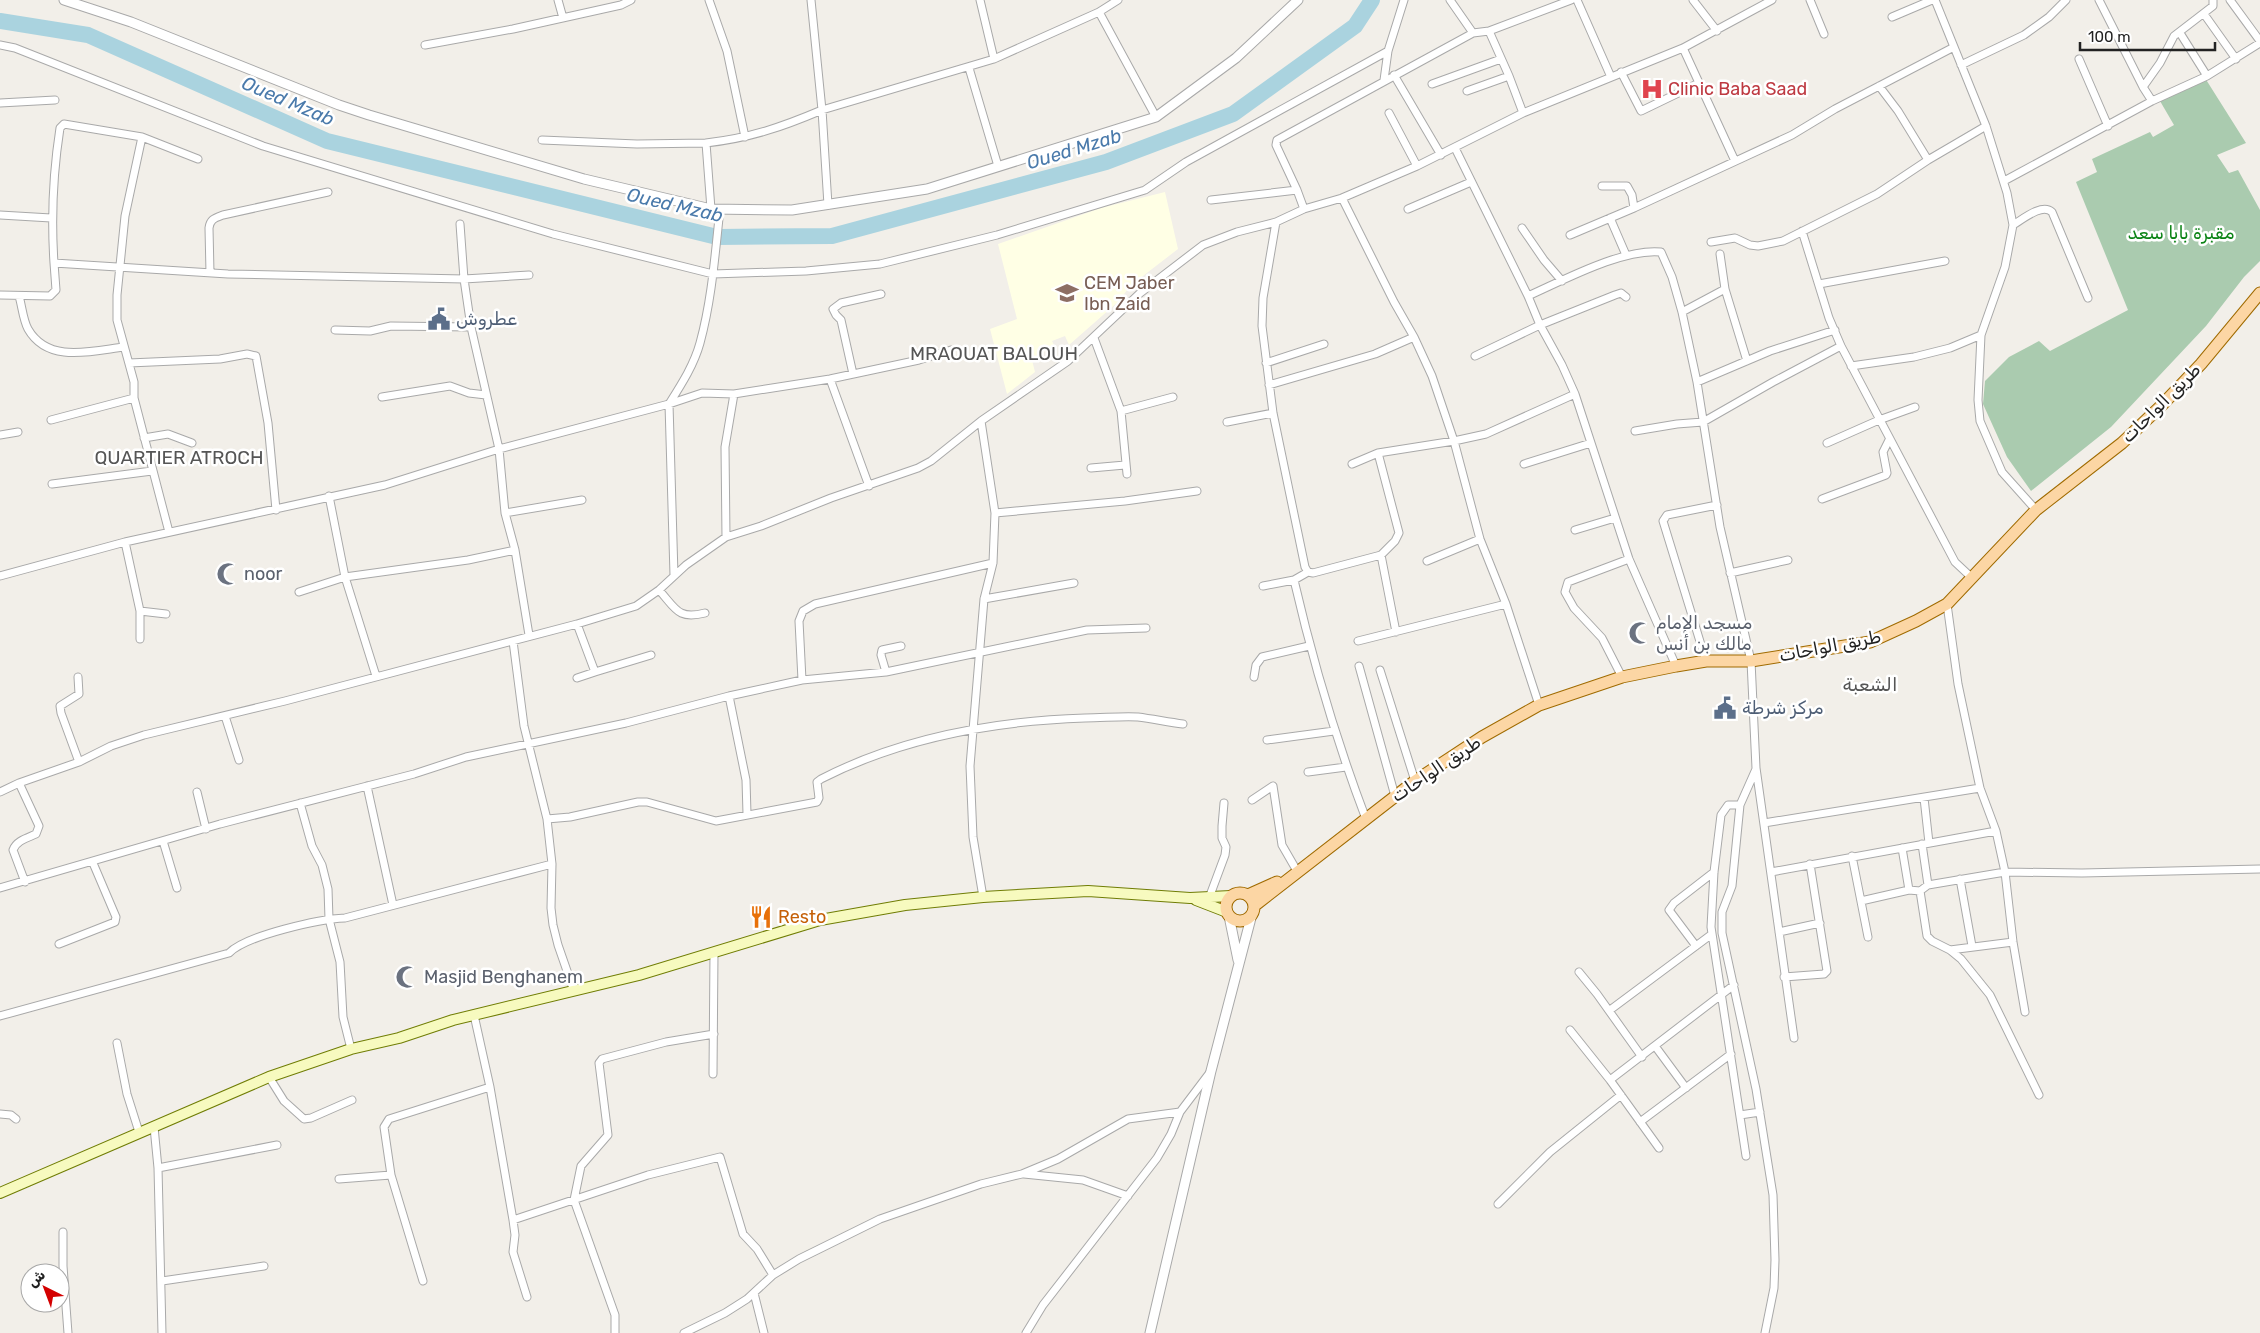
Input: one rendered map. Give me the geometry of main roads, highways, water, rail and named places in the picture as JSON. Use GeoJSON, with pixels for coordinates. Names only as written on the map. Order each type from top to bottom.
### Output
{"type":"FeatureCollection","features":[{"type":"Feature","properties":{"kind":"main road","name":"طريق الواحات"},"geometry":{"type":"LineString","coordinates":[[1295,873],[1415,781],[1482,737],[1539,705],[1622,677],[1676,666],[1706,661],[1751,661],[1870,642],[1916,621],[1947,604],[2036,510],[2122,444],[2161,406],[2201,364],[2260,293]]}},
{"type":"Feature","properties":{"kind":"main road"},"geometry":{"type":"LineString","coordinates":[[0,1193],[269,1077],[350,1049],[399,1038],[474,1014],[638,975],[820,920],[905,905],[983,897],[1088,891],[1189,898],[1232,896],[1240,893],[1248,895],[1295,873]]}},
{"type":"Feature","properties":{"kind":"main road"},"geometry":{"type":"LineString","coordinates":[[1189,898],[1241,921],[1295,873]]}},
{"type":"Feature","properties":{"kind":"main road"},"geometry":{"type":"LineString","coordinates":[[1248,895],[1253,910]]}},
{"type":"Feature","properties":{"kind":"main road"},"geometry":{"type":"LineString","coordinates":[[1228,914],[1227,903],[1232,896]]}},
{"type":"Feature","properties":{"kind":"waterway","name":"Oued Mzab"},"geometry":{"type":"LineString","coordinates":[[0,21],[88,35],[327,141],[717,237],[832,236],[1106,162],[1233,114],[1355,26],[1372,0]]}},
{"type":"Feature","properties":{"kind":"place","name":"Clinic Baba Saad"},"geometry":{"type":"Point","coordinates":[1652,89]}},
{"type":"Feature","properties":{"kind":"place","name":"CEM Jaber Ibn Zaid"},"geometry":{"type":"Point","coordinates":[1067,293]}},
{"type":"Feature","properties":{"kind":"place","name":"عطروش"},"geometry":{"type":"Point","coordinates":[439,319]}},
{"type":"Feature","properties":{"kind":"place","name":"noor"},"geometry":{"type":"Point","coordinates":[228,574]}},
{"type":"Feature","properties":{"kind":"place","name":"مسجد الإمام مالك بن أنس"},"geometry":{"type":"Point","coordinates":[1640,633]}},
{"type":"Feature","properties":{"kind":"place","name":"مركز شرطة"},"geometry":{"type":"Point","coordinates":[1725,708]}},
{"type":"Feature","properties":{"kind":"place","name":"Resto"},"geometry":{"type":"Point","coordinates":[761,917]}},
{"type":"Feature","properties":{"kind":"place","name":"Masjid Benghanem"},"geometry":{"type":"Point","coordinates":[407,977]}},
{"type":"Feature","properties":{"kind":"district","name":"MRAOUAT BALOUH"},"geometry":{"type":"Point","coordinates":[994,353]}},
{"type":"Feature","properties":{"kind":"district","name":"QUARTIER ATROCH"},"geometry":{"type":"Point","coordinates":[179,457]}},
{"type":"Feature","properties":{"kind":"district","name":"الشعبة"},"geometry":{"type":"Point","coordinates":[1870,684]}},
{"type":"Feature","properties":{"kind":"park label","name":"مقبرة بابا سعد"},"geometry":{"type":"Point","coordinates":[2181,233]}}]}
